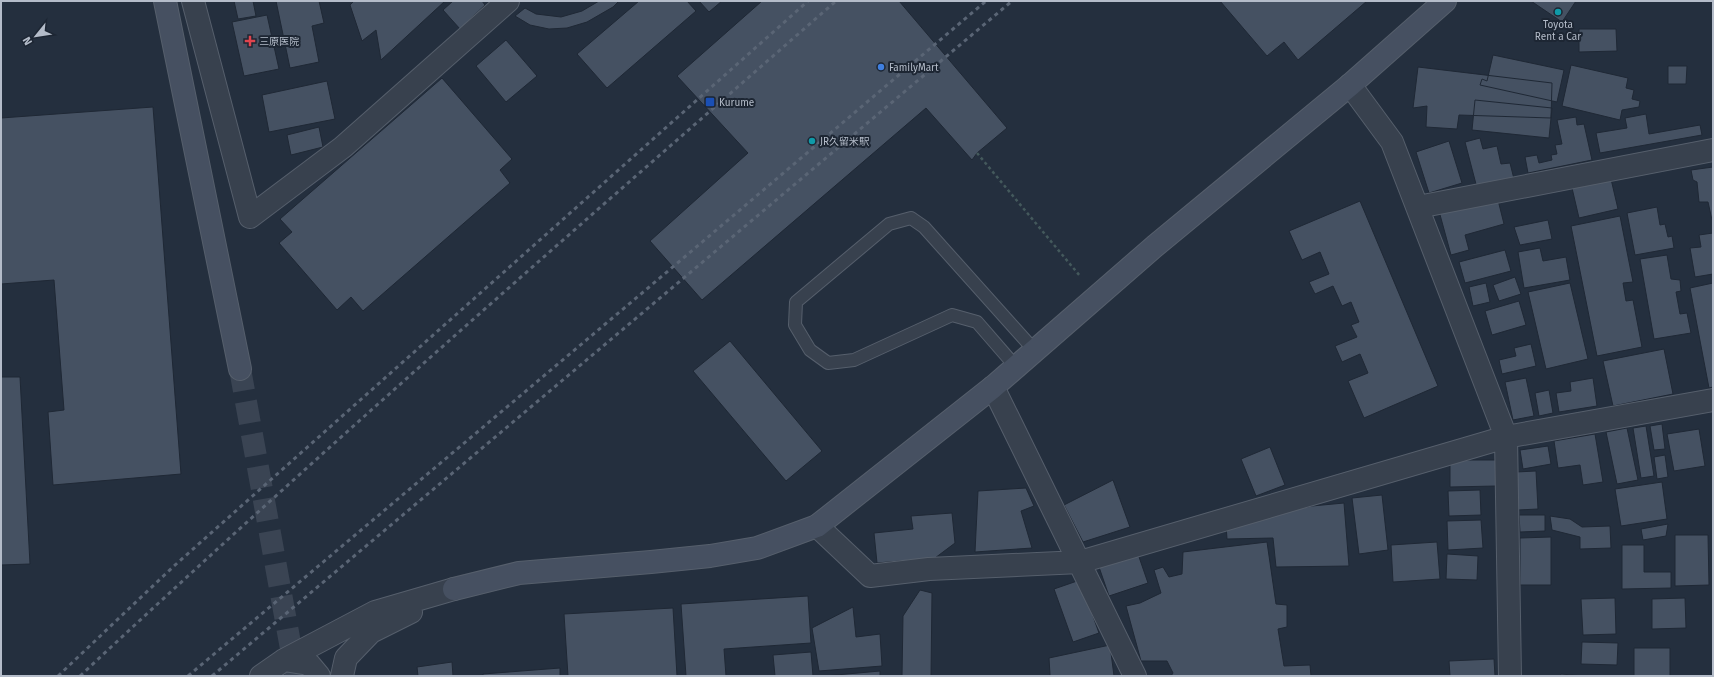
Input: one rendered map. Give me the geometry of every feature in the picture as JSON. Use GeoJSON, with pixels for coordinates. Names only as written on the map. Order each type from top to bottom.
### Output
{"type":"FeatureCollection","features":[{"type":"Feature","properties":{"kind":"street"},"geometry":{"type":"LineString","coordinates":[[166,1],[240,369]]}},
{"type":"Feature","properties":{"kind":"street"},"geometry":{"type":"LineString","coordinates":[[193,1],[250,217],[343,147],[508,1]]}},
{"type":"Feature","properties":{"kind":"street"},"geometry":{"type":"LineString","coordinates":[[261,676],[284,660],[375,612],[454,589],[519,573],[710,556],[757,548],[817,526],[993,387],[1155,246],[1350,85],[1445,1]]}},
{"type":"Feature","properties":{"kind":"street"},"geometry":{"type":"LineString","coordinates":[[1350,85],[1392,142],[1506,437],[1510,676]]}},
{"type":"Feature","properties":{"kind":"street"},"geometry":{"type":"LineString","coordinates":[[1418,207],[1713,150]]}},
{"type":"Feature","properties":{"kind":"street"},"geometry":{"type":"LineString","coordinates":[[993,387],[1136,676]]}},
{"type":"Feature","properties":{"kind":"street"},"geometry":{"type":"LineString","coordinates":[[817,526],[870,576],[929,569],[1080,562],[1506,437],[1713,400]]}},
{"type":"Feature","properties":{"kind":"street"},"geometry":{"type":"LineString","coordinates":[[342,676],[346,658],[371,632],[454,589]]}},
{"type":"Feature","properties":{"kind":"street"},"geometry":{"type":"LineString","coordinates":[[284,660],[309,664],[319,676]]}},
{"type":"Feature","properties":{"kind":"lane"},"geometry":{"type":"LineString","coordinates":[[1016,367],[977,322],[952,315],[854,360],[828,363],[810,350],[795,325],[796,302],[889,224],[911,218],[924,227],[1035,351]]}},
{"type":"Feature","properties":{"kind":"path"},"geometry":{"type":"LineString","coordinates":[[977,153],[1080,276],[1075,281]]}},
{"type":"Feature","properties":{"kind":"building"},"geometry":{"type":"Polygon","coordinates":[[[234,1],[253,1],[256,16],[238,19],[234,1]]]}},
{"type":"Feature","properties":{"kind":"building"},"geometry":{"type":"Polygon","coordinates":[[[276,1],[319,1],[324,23],[312,26],[319,62],[290,68],[276,1]]]}},
{"type":"Feature","properties":{"kind":"building"},"geometry":{"type":"Polygon","coordinates":[[[354,1],[445,1],[381,60],[376,30],[362,41],[350,5],[354,1]]]}},
{"type":"Feature","properties":{"kind":"building"},"geometry":{"type":"Polygon","coordinates":[[[453,1],[482,1],[485,5],[460,29],[443,10],[453,1]]]}},
{"type":"Feature","properties":{"kind":"building"},"geometry":{"type":"Polygon","coordinates":[[[599,1],[619,1],[613,7],[587,22],[567,28],[549,29],[530,25],[515,16],[525,8],[536,14],[561,17],[582,11],[599,1]]]}},
{"type":"Feature","properties":{"kind":"building"},"geometry":{"type":"Polygon","coordinates":[[[639,1],[687,1],[696,11],[607,88],[577,54],[639,1]]]}},
{"type":"Feature","properties":{"kind":"building"},"geometry":{"type":"Polygon","coordinates":[[[699,1],[722,1],[709,12],[699,1]]]}},
{"type":"Feature","properties":{"kind":"building","name":"JR久留米駅"},"geometry":{"type":"Polygon","coordinates":[[[762,1],[899,1],[1007,128],[977,153],[972,160],[926,108],[702,300],[650,241],[748,153],[677,76],[762,1]]]}},
{"type":"Feature","properties":{"kind":"building"},"geometry":{"type":"Polygon","coordinates":[[[1220,1],[1367,1],[1298,60],[1284,42],[1267,56],[1220,1]]]}},
{"type":"Feature","properties":{"kind":"building","name":"Toyota Rent a Car"},"geometry":{"type":"Polygon","coordinates":[[[1531,1],[1576,1],[1562,22],[1531,1]]]}},
{"type":"Feature","properties":{"kind":"building"},"geometry":{"type":"Polygon","coordinates":[[[267,15],[279,69],[244,76],[232,22],[267,15]]]}},
{"type":"Feature","properties":{"kind":"building"},"geometry":{"type":"Polygon","coordinates":[[[1579,29],[1616,29],[1617,51],[1579,52],[1579,29]]]}},
{"type":"Feature","properties":{"kind":"building"},"geometry":{"type":"Polygon","coordinates":[[[506,40],[537,76],[506,102],[476,66],[506,40]]]}},
{"type":"Feature","properties":{"kind":"building"},"geometry":{"type":"Polygon","coordinates":[[[1493,55],[1564,70],[1557,102],[1480,85],[1482,79],[1487,81],[1493,55]]]}},
{"type":"Feature","properties":{"kind":"building"},"geometry":{"type":"Polygon","coordinates":[[[1571,65],[1628,78],[1626,88],[1634,90],[1632,99],[1640,101],[1639,107],[1622,110],[1620,120],[1562,106],[1571,65]]]}},
{"type":"Feature","properties":{"kind":"building"},"geometry":{"type":"Polygon","coordinates":[[[1668,66],[1687,66],[1686,84],[1668,84],[1668,66]]]}},
{"type":"Feature","properties":{"kind":"building"},"geometry":{"type":"Polygon","coordinates":[[[1418,67],[1552,83],[1551,118],[1459,115],[1457,129],[1426,127],[1427,106],[1413,108],[1418,67]]]}},
{"type":"Feature","properties":{"kind":"building"},"geometry":{"type":"Polygon","coordinates":[[[442,78],[512,159],[500,170],[510,183],[363,311],[351,297],[337,310],[279,243],[292,232],[280,219],[442,78]]]}},
{"type":"Feature","properties":{"kind":"building"},"geometry":{"type":"Polygon","coordinates":[[[327,81],[335,119],[269,132],[262,95],[327,81]]]}},
{"type":"Feature","properties":{"kind":"building"},"geometry":{"type":"Polygon","coordinates":[[[1475,100],[1552,108],[1549,138],[1472,130],[1475,100]]]}},
{"type":"Feature","properties":{"kind":"building"},"geometry":{"type":"Polygon","coordinates":[[[153,107],[181,474],[53,485],[48,412],[64,410],[54,280],[1,284],[1,118],[153,107]]]}},
{"type":"Feature","properties":{"kind":"building"},"geometry":{"type":"Polygon","coordinates":[[[1646,114],[1649,134],[1700,125],[1702,135],[1600,153],[1596,133],[1627,128],[1625,118],[1646,114]]]}},
{"type":"Feature","properties":{"kind":"building"},"geometry":{"type":"Polygon","coordinates":[[[1576,117],[1577,125],[1584,124],[1592,160],[1528,173],[1525,157],[1537,155],[1539,163],[1552,160],[1551,155],[1557,154],[1555,145],[1562,144],[1557,120],[1576,117]]]}},
{"type":"Feature","properties":{"kind":"building"},"geometry":{"type":"Polygon","coordinates":[[[319,127],[323,147],[291,155],[287,135],[319,127]]]}},
{"type":"Feature","properties":{"kind":"building"},"geometry":{"type":"Polygon","coordinates":[[[1480,138],[1483,149],[1497,146],[1501,164],[1510,163],[1514,179],[1477,188],[1465,142],[1480,138]]]}},
{"type":"Feature","properties":{"kind":"building"},"geometry":{"type":"Polygon","coordinates":[[[1449,141],[1462,183],[1429,193],[1416,152],[1449,141]]]}},
{"type":"Feature","properties":{"kind":"building"},"geometry":{"type":"Polygon","coordinates":[[[1713,167],[1712,220],[1708,202],[1699,202],[1697,182],[1693,180],[1691,170],[1713,167]]]}},
{"type":"Feature","properties":{"kind":"building"},"geometry":{"type":"Polygon","coordinates":[[[1611,179],[1618,209],[1579,218],[1572,188],[1611,179]]]}},
{"type":"Feature","properties":{"kind":"building"},"geometry":{"type":"Polygon","coordinates":[[[1497,196],[1504,224],[1465,235],[1469,250],[1451,255],[1439,211],[1497,196]]]}},
{"type":"Feature","properties":{"kind":"building"},"geometry":{"type":"Polygon","coordinates":[[[1360,201],[1438,386],[1364,418],[1348,381],[1368,373],[1360,354],[1342,362],[1335,346],[1357,337],[1351,325],[1359,322],[1351,302],[1342,306],[1333,286],[1315,294],[1309,282],[1329,274],[1320,252],[1302,260],[1289,231],[1360,201]]]}},
{"type":"Feature","properties":{"kind":"building"},"geometry":{"type":"Polygon","coordinates":[[[1657,207],[1660,225],[1665,224],[1668,237],[1672,236],[1674,248],[1635,255],[1627,213],[1657,207]]]}},
{"type":"Feature","properties":{"kind":"building"},"geometry":{"type":"Polygon","coordinates":[[[1620,216],[1633,282],[1623,283],[1626,301],[1633,300],[1642,347],[1597,356],[1571,226],[1620,216]]]}},
{"type":"Feature","properties":{"kind":"building"},"geometry":{"type":"Polygon","coordinates":[[[1548,220],[1552,239],[1520,245],[1514,227],[1548,220]]]}},
{"type":"Feature","properties":{"kind":"building"},"geometry":{"type":"Polygon","coordinates":[[[1713,233],[1713,274],[1695,277],[1690,248],[1701,247],[1699,235],[1713,233]]]}},
{"type":"Feature","properties":{"kind":"building"},"geometry":{"type":"Polygon","coordinates":[[[1540,248],[1543,261],[1566,257],[1570,280],[1524,288],[1518,252],[1540,248]]]}},
{"type":"Feature","properties":{"kind":"building"},"geometry":{"type":"Polygon","coordinates":[[[1505,250],[1511,271],[1465,283],[1459,262],[1505,250]]]}},
{"type":"Feature","properties":{"kind":"building"},"geometry":{"type":"Polygon","coordinates":[[[1667,255],[1671,279],[1680,280],[1681,291],[1676,292],[1680,314],[1687,313],[1691,333],[1654,339],[1640,259],[1667,255]]]}},
{"type":"Feature","properties":{"kind":"building"},"geometry":{"type":"Polygon","coordinates":[[[1515,277],[1521,294],[1499,301],[1493,285],[1515,277]]]}},
{"type":"Feature","properties":{"kind":"building"},"geometry":{"type":"Polygon","coordinates":[[[1486,283],[1490,302],[1473,306],[1469,287],[1486,283]]]}},
{"type":"Feature","properties":{"kind":"building"},"geometry":{"type":"Polygon","coordinates":[[[1570,283],[1588,359],[1546,369],[1528,292],[1570,283]]]}},
{"type":"Feature","properties":{"kind":"building"},"geometry":{"type":"Polygon","coordinates":[[[1713,283],[1713,387],[1709,388],[1690,288],[1713,283]]]}},
{"type":"Feature","properties":{"kind":"building"},"geometry":{"type":"Polygon","coordinates":[[[1519,301],[1526,325],[1492,335],[1485,311],[1519,301]]]}},
{"type":"Feature","properties":{"kind":"building"},"geometry":{"type":"Polygon","coordinates":[[[730,341],[822,451],[786,481],[693,371],[730,341]]]}},
{"type":"Feature","properties":{"kind":"building"},"geometry":{"type":"Polygon","coordinates":[[[1531,344],[1536,366],[1502,374],[1499,360],[1516,356],[1514,348],[1531,344]]]}},
{"type":"Feature","properties":{"kind":"building"},"geometry":{"type":"Polygon","coordinates":[[[1664,349],[1673,394],[1613,406],[1603,361],[1664,349]]]}},
{"type":"Feature","properties":{"kind":"building"},"geometry":{"type":"Polygon","coordinates":[[[1,377],[20,377],[30,564],[1,565],[1,377]]]}},
{"type":"Feature","properties":{"kind":"building"},"geometry":{"type":"Polygon","coordinates":[[[1526,378],[1534,416],[1513,420],[1505,382],[1526,378]]]}},
{"type":"Feature","properties":{"kind":"building"},"geometry":{"type":"Polygon","coordinates":[[[1593,378],[1597,406],[1559,412],[1556,393],[1571,391],[1570,382],[1593,378]]]}},
{"type":"Feature","properties":{"kind":"building"},"geometry":{"type":"Polygon","coordinates":[[[1549,390],[1553,413],[1539,416],[1535,393],[1549,390]]]}},
{"type":"Feature","properties":{"kind":"building"},"geometry":{"type":"Polygon","coordinates":[[[1662,424],[1665,449],[1654,450],[1650,426],[1662,424]]]}},
{"type":"Feature","properties":{"kind":"building"},"geometry":{"type":"Polygon","coordinates":[[[1646,426],[1654,476],[1641,478],[1633,428],[1646,426]]]}},
{"type":"Feature","properties":{"kind":"building"},"geometry":{"type":"Polygon","coordinates":[[[1627,428],[1638,480],[1617,484],[1606,432],[1627,428]]]}},
{"type":"Feature","properties":{"kind":"building"},"geometry":{"type":"Polygon","coordinates":[[[1699,429],[1705,466],[1674,471],[1667,434],[1699,429]]]}},
{"type":"Feature","properties":{"kind":"building"},"geometry":{"type":"Polygon","coordinates":[[[1595,434],[1603,482],[1583,485],[1580,465],[1558,468],[1554,441],[1595,434]]]}},
{"type":"Feature","properties":{"kind":"building"},"geometry":{"type":"Polygon","coordinates":[[[1548,446],[1551,464],[1523,469],[1520,450],[1548,446]]]}},
{"type":"Feature","properties":{"kind":"building"},"geometry":{"type":"Polygon","coordinates":[[[1270,447],[1285,485],[1256,496],[1241,459],[1270,447]]]}},
{"type":"Feature","properties":{"kind":"building"},"geometry":{"type":"Polygon","coordinates":[[[1665,455],[1668,477],[1657,479],[1654,457],[1665,455]]]}},
{"type":"Feature","properties":{"kind":"building"},"geometry":{"type":"Polygon","coordinates":[[[1450,460],[1496,460],[1496,486],[1450,487],[1450,460]]]}},
{"type":"Feature","properties":{"kind":"building"},"geometry":{"type":"Polygon","coordinates":[[[1536,471],[1538,509],[1518,510],[1516,472],[1536,471]]]}},
{"type":"Feature","properties":{"kind":"building"},"geometry":{"type":"Polygon","coordinates":[[[1113,480],[1130,527],[1083,542],[1064,505],[1113,480]]]}},
{"type":"Feature","properties":{"kind":"building"},"geometry":{"type":"Polygon","coordinates":[[[1662,482],[1667,519],[1621,526],[1615,489],[1662,482]]]}},
{"type":"Feature","properties":{"kind":"building"},"geometry":{"type":"Polygon","coordinates":[[[1026,488],[1034,506],[1021,511],[1032,548],[975,552],[978,491],[1026,488]]]}},
{"type":"Feature","properties":{"kind":"building"},"geometry":{"type":"Polygon","coordinates":[[[1480,490],[1481,515],[1449,516],[1448,491],[1480,490]]]}},
{"type":"Feature","properties":{"kind":"building"},"geometry":{"type":"Polygon","coordinates":[[[1382,495],[1388,550],[1359,554],[1352,498],[1382,495]]]}},
{"type":"Feature","properties":{"kind":"building"},"geometry":{"type":"Polygon","coordinates":[[[1344,503],[1349,566],[1276,567],[1273,538],[1227,539],[1226,525],[1312,506],[1344,503]]]}},
{"type":"Feature","properties":{"kind":"building"},"geometry":{"type":"Polygon","coordinates":[[[952,513],[955,543],[935,558],[877,563],[874,533],[913,529],[911,516],[952,513]]]}},
{"type":"Feature","properties":{"kind":"building"},"geometry":{"type":"Polygon","coordinates":[[[1519,515],[1545,515],[1545,531],[1520,532],[1519,515]]]}},
{"type":"Feature","properties":{"kind":"building"},"geometry":{"type":"Polygon","coordinates":[[[1550,516],[1570,519],[1582,527],[1610,526],[1611,548],[1580,549],[1580,537],[1552,530],[1550,516]]]}},
{"type":"Feature","properties":{"kind":"building"},"geometry":{"type":"Polygon","coordinates":[[[1481,520],[1483,548],[1448,550],[1447,521],[1481,520]]]}},
{"type":"Feature","properties":{"kind":"building"},"geometry":{"type":"Polygon","coordinates":[[[1668,524],[1666,536],[1643,540],[1641,529],[1668,524]]]}},
{"type":"Feature","properties":{"kind":"building"},"geometry":{"type":"Polygon","coordinates":[[[1675,535],[1708,535],[1709,585],[1675,586],[1675,535]]]}},
{"type":"Feature","properties":{"kind":"building"},"geometry":{"type":"Polygon","coordinates":[[[1551,537],[1551,585],[1520,585],[1520,538],[1551,537]]]}},
{"type":"Feature","properties":{"kind":"building"},"geometry":{"type":"Polygon","coordinates":[[[1267,542],[1276,604],[1287,605],[1287,627],[1278,629],[1284,666],[1310,665],[1311,676],[1171,676],[1173,673],[1167,661],[1141,661],[1126,606],[1140,603],[1161,593],[1154,570],[1163,567],[1169,577],[1182,574],[1183,552],[1267,542]]]}},
{"type":"Feature","properties":{"kind":"building"},"geometry":{"type":"Polygon","coordinates":[[[1437,542],[1440,579],[1393,582],[1391,545],[1437,542]]]}},
{"type":"Feature","properties":{"kind":"building"},"geometry":{"type":"Polygon","coordinates":[[[1622,545],[1644,545],[1644,572],[1671,572],[1671,588],[1622,589],[1622,545]]]}},
{"type":"Feature","properties":{"kind":"building"},"geometry":{"type":"Polygon","coordinates":[[[1138,554],[1148,583],[1109,596],[1099,567],[1138,554]]]}},
{"type":"Feature","properties":{"kind":"building"},"geometry":{"type":"Polygon","coordinates":[[[1447,554],[1478,556],[1477,580],[1446,579],[1447,554]]]}},
{"type":"Feature","properties":{"kind":"building"},"geometry":{"type":"Polygon","coordinates":[[[1080,580],[1099,633],[1073,642],[1054,589],[1080,580]]]}},
{"type":"Feature","properties":{"kind":"building"},"geometry":{"type":"Polygon","coordinates":[[[920,590],[932,593],[931,676],[902,676],[903,616],[920,590]]]}},
{"type":"Feature","properties":{"kind":"building"},"geometry":{"type":"Polygon","coordinates":[[[808,596],[811,643],[724,649],[726,676],[686,676],[681,604],[808,596]]]}},
{"type":"Feature","properties":{"kind":"building"},"geometry":{"type":"Polygon","coordinates":[[[1615,598],[1616,634],[1583,635],[1581,599],[1615,598]]]}},
{"type":"Feature","properties":{"kind":"building"},"geometry":{"type":"Polygon","coordinates":[[[1685,598],[1686,628],[1652,629],[1652,599],[1685,598]]]}},
{"type":"Feature","properties":{"kind":"building"},"geometry":{"type":"Polygon","coordinates":[[[853,607],[856,637],[880,634],[882,666],[819,671],[812,628],[853,607]]]}},
{"type":"Feature","properties":{"kind":"building"},"geometry":{"type":"Polygon","coordinates":[[[673,608],[677,676],[568,676],[564,614],[673,608]]]}},
{"type":"Feature","properties":{"kind":"building"},"geometry":{"type":"Polygon","coordinates":[[[1582,642],[1618,643],[1617,665],[1581,664],[1582,642]]]}},
{"type":"Feature","properties":{"kind":"building"},"geometry":{"type":"Polygon","coordinates":[[[1110,645],[1114,676],[1047,676],[1050,675],[1049,658],[1110,645]]]}},
{"type":"Feature","properties":{"kind":"building"},"geometry":{"type":"Polygon","coordinates":[[[1634,648],[1670,648],[1670,676],[1634,676],[1634,648]]]}},
{"type":"Feature","properties":{"kind":"building"},"geometry":{"type":"Polygon","coordinates":[[[811,652],[813,676],[775,676],[773,655],[811,652]]]}},
{"type":"Feature","properties":{"kind":"building"},"geometry":{"type":"Polygon","coordinates":[[[1494,659],[1495,676],[1450,676],[1449,661],[1494,659]]]}},
{"type":"Feature","properties":{"kind":"building"},"geometry":{"type":"Polygon","coordinates":[[[452,662],[453,676],[418,676],[417,667],[452,662]]]}},
{"type":"Feature","properties":{"kind":"building"},"geometry":{"type":"Polygon","coordinates":[[[560,668],[560,676],[483,676],[483,674],[560,668]]]}},
{"type":"Feature","properties":{"kind":"building"},"geometry":{"type":"Polygon","coordinates":[[[880,671],[880,676],[825,676],[880,671]]]}},
{"type":"Feature","properties":{"kind":"building"},"geometry":{"type":"Polygon","coordinates":[[[1561,674],[1583,676],[1560,676],[1561,674]]]}},
{"type":"Feature","properties":{"kind":"tunnel"},"geometry":{"type":"LineString","coordinates":[[240,369],[296,676]]}},
{"type":"Feature","properties":{"kind":"railway"},"geometry":{"type":"LineString","coordinates":[[58,676],[174,566],[808,1]]}},
{"type":"Feature","properties":{"kind":"railway"},"geometry":{"type":"LineString","coordinates":[[80,676],[361,419],[550,251],[836,1]]}},
{"type":"Feature","properties":{"kind":"railway"},"geometry":{"type":"LineString","coordinates":[[188,676],[986,1]]}},
{"type":"Feature","properties":{"kind":"railway"},"geometry":{"type":"LineString","coordinates":[[212,676],[1012,1]]}},
{"type":"Feature","properties":{"kind":"place","name":"Toyota Rent a Car"},"geometry":{"type":"Point","coordinates":[1558,12]}},
{"type":"Feature","properties":{"kind":"place","name":"三原医院"},"geometry":{"type":"Point","coordinates":[250,41]}},
{"type":"Feature","properties":{"kind":"place","name":"FamilyMart"},"geometry":{"type":"Point","coordinates":[881,67]}},
{"type":"Feature","properties":{"kind":"place","name":"Kurume"},"geometry":{"type":"Point","coordinates":[710,102]}},
{"type":"Feature","properties":{"kind":"place","name":"JR久留米駅"},"geometry":{"type":"Point","coordinates":[812,141]}}]}
